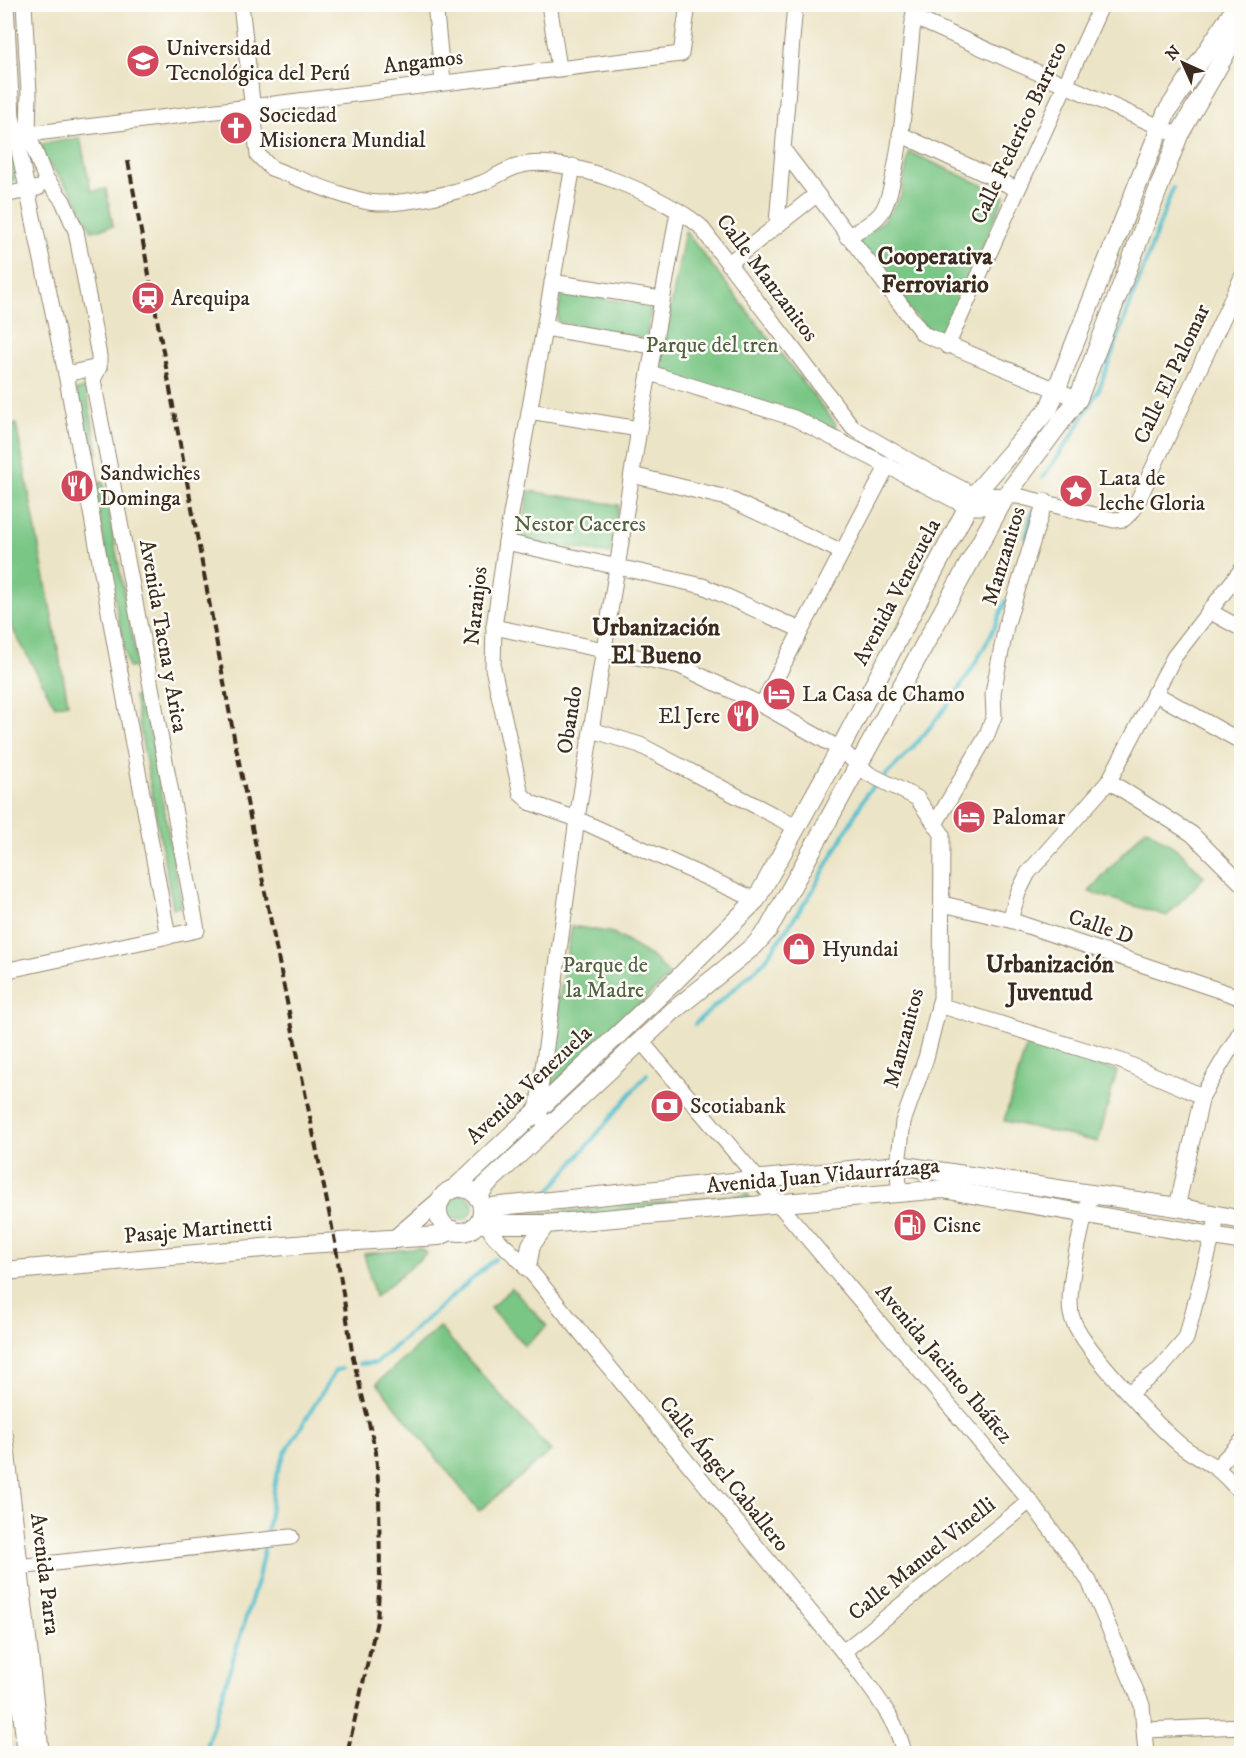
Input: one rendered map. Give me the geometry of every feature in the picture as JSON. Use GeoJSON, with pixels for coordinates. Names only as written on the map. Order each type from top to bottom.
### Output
{"type":"FeatureCollection","features":[{"type":"Feature","properties":{"kind":"main road"},"geometry":{"type":"LineString","coordinates":[[1208,47],[1227,4]]}},
{"type":"Feature","properties":{"kind":"main road","name":"Avenida Venezuela"},"geometry":{"type":"LineString","coordinates":[[447,1194],[537,1112],[756,900],[840,749],[971,501],[1049,408],[1058,392],[1166,113],[1238,4]]}},
{"type":"Feature","properties":{"kind":"main road","name":"Avenida Venezuela"},"geometry":{"type":"LineString","coordinates":[[478,1220],[485,1186],[673,1011],[755,945],[768,930],[864,770],[1010,499],[1078,399],[1179,135],[1206,83],[1224,59],[1227,47],[1242,25]]}},
{"type":"Feature","properties":{"kind":"main road"},"geometry":{"type":"LineString","coordinates":[[1224,59],[1242,41]]}},
{"type":"Feature","properties":{"kind":"main road","name":"Avenida Juan Vidaurrázaga"},"geometry":{"type":"LineString","coordinates":[[478,1220],[700,1186],[898,1165],[1091,1193],[1242,1220]]}},
{"type":"Feature","properties":{"kind":"main road"},"geometry":{"type":"LineString","coordinates":[[700,1186],[703,1210]]}},
{"type":"Feature","properties":{"kind":"main road","name":"Avenida Juan Vidaurrázaga"},"geometry":{"type":"LineString","coordinates":[[478,1220],[546,1224],[943,1189],[1242,1241]]}},
{"type":"Feature","properties":{"kind":"main road"},"geometry":{"type":"LineString","coordinates":[[395,1239],[447,1194],[470,1190],[478,1220],[441,1221],[438,1207],[447,1194]]}},
{"type":"Feature","properties":{"kind":"main road","name":"Pasaje Martinetti"},"geometry":{"type":"LineString","coordinates":[[4,1271],[308,1244],[439,1236],[478,1220]]}},
{"type":"Feature","properties":{"kind":"main road"},"geometry":{"type":"LineString","coordinates":[[527,1267],[531,1245],[546,1224]]}},
{"type":"Feature","properties":{"kind":"main road","name":"Avenida Parra"},"geometry":{"type":"LineString","coordinates":[[4,1436],[10,1566],[27,1754]]}},
{"type":"Feature","properties":{"kind":"main road","name":"Avenida Parra"},"geometry":{"type":"LineString","coordinates":[[10,1566],[40,1754]]}},
{"type":"Feature","properties":{"kind":"street","name":"Avenida Tacna y Arica"},"geometry":{"type":"LineString","coordinates":[[6,4],[12,117],[66,374],[168,937],[196,930],[147,680],[93,380],[99,367],[76,231],[63,201],[16,136]]}},
{"type":"Feature","properties":{"kind":"street","name":"Avenida Tacna y Arica"},"geometry":{"type":"LineString","coordinates":[[16,136],[29,93],[24,4]]}},
{"type":"Feature","properties":{"kind":"street","name":"Calle Manzanitos"},"geometry":{"type":"LineString","coordinates":[[241,4],[258,155],[271,168],[378,203],[418,198],[480,184],[517,166],[537,162],[573,166],[628,186],[700,226],[853,428],[971,501]]}},
{"type":"Feature","properties":{"kind":"street"},"geometry":{"type":"LineString","coordinates":[[435,4],[443,82]]}},
{"type":"Feature","properties":{"kind":"street"},"geometry":{"type":"LineString","coordinates":[[549,4],[559,68]]}},
{"type":"Feature","properties":{"kind":"street","name":"Angamos"},"geometry":{"type":"LineString","coordinates":[[16,136],[252,104],[681,54],[687,4]]}},
{"type":"Feature","properties":{"kind":"street"},"geometry":{"type":"LineString","coordinates":[[777,223],[785,152],[784,127],[795,4]]}},
{"type":"Feature","properties":{"kind":"street","name":"Calle Federico Barreto"},"geometry":{"type":"LineString","coordinates":[[947,346],[1102,4]]}},
{"type":"Feature","properties":{"kind":"street"},"geometry":{"type":"LineString","coordinates":[[847,237],[882,212],[888,199],[900,134],[914,11],[1065,84],[1179,135]]}},
{"type":"Feature","properties":{"kind":"street"},"geometry":{"type":"LineString","coordinates":[[900,134],[1017,189]]}},
{"type":"Feature","properties":{"kind":"street"},"geometry":{"type":"LineString","coordinates":[[785,152],[847,237],[923,334],[1078,399]]}},
{"type":"Feature","properties":{"kind":"street","name":"Naranjos"},"geometry":{"type":"LineString","coordinates":[[573,166],[506,542],[494,627],[493,668],[521,794],[531,803],[577,819],[756,900]]}},
{"type":"Feature","properties":{"kind":"street"},"geometry":{"type":"LineString","coordinates":[[4,195],[29,191],[49,184]]}},
{"type":"Feature","properties":{"kind":"street"},"geometry":{"type":"LineString","coordinates":[[729,262],[816,195]]}},
{"type":"Feature","properties":{"kind":"street","name":"Obando"},"geometry":{"type":"LineString","coordinates":[[537,1112],[577,819],[639,429],[678,212]]}},
{"type":"Feature","properties":{"kind":"street","name":"Calle El Palomar"},"geometry":{"type":"LineString","coordinates":[[1043,501],[1114,520],[1124,519],[1134,509],[1242,277]]}},
{"type":"Feature","properties":{"kind":"street"},"geometry":{"type":"LineString","coordinates":[[552,282],[662,299]]}},
{"type":"Feature","properties":{"kind":"street"},"geometry":{"type":"LineString","coordinates":[[545,328],[653,346]]}},
{"type":"Feature","properties":{"kind":"street"},"geometry":{"type":"LineString","coordinates":[[66,374],[99,367]]}},
{"type":"Feature","properties":{"kind":"street"},"geometry":{"type":"LineString","coordinates":[[650,373],[794,418],[888,465],[971,501],[1010,499],[1043,501]]}},
{"type":"Feature","properties":{"kind":"street"},"geometry":{"type":"LineString","coordinates":[[530,411],[639,429]]}},
{"type":"Feature","properties":{"kind":"street"},"geometry":{"type":"LineString","coordinates":[[82,471],[109,465]]}},
{"type":"Feature","properties":{"kind":"street"},"geometry":{"type":"LineString","coordinates":[[762,705],[888,465]]}},
{"type":"Feature","properties":{"kind":"street"},"geometry":{"type":"LineString","coordinates":[[632,475],[727,498],[842,552]]}},
{"type":"Feature","properties":{"kind":"street","name":"Manzanitos"},"geometry":{"type":"LineString","coordinates":[[935,824],[986,737],[994,716],[993,693],[1006,626],[1043,501]]}},
{"type":"Feature","properties":{"kind":"street"},"geometry":{"type":"LineString","coordinates":[[506,542],[618,565],[703,586],[801,630]]}},
{"type":"Feature","properties":{"kind":"street"},"geometry":{"type":"LineString","coordinates":[[1010,920],[1018,893],[1028,873],[1109,781],[1174,657],[1242,569]]}},
{"type":"Feature","properties":{"kind":"street"},"geometry":{"type":"LineString","coordinates":[[1209,610],[1242,629]]}},
{"type":"Feature","properties":{"kind":"street","name":"Manzanitos"},"geometry":{"type":"LineString","coordinates":[[494,627],[604,648],[680,666],[762,705],[840,749],[864,770],[917,798],[942,834],[943,904],[939,1005],[926,1058],[903,1122],[898,1165],[899,1192]]}},
{"type":"Feature","properties":{"kind":"street"},"geometry":{"type":"LineString","coordinates":[[123,685],[147,680]]}},
{"type":"Feature","properties":{"kind":"street"},"geometry":{"type":"LineString","coordinates":[[1154,693],[1242,742]]}},
{"type":"Feature","properties":{"kind":"street"},"geometry":{"type":"LineString","coordinates":[[592,730],[640,744],[796,826]]}},
{"type":"Feature","properties":{"kind":"street"},"geometry":{"type":"LineString","coordinates":[[1109,781],[1192,834],[1242,884]]}},
{"type":"Feature","properties":{"kind":"street","name":"Calle D"},"geometry":{"type":"LineString","coordinates":[[943,904],[1010,920],[1242,998]]}},
{"type":"Feature","properties":{"kind":"street"},"geometry":{"type":"LineString","coordinates":[[4,971],[168,937]]}},
{"type":"Feature","properties":{"kind":"street"},"geometry":{"type":"LineString","coordinates":[[939,1005],[1121,1061],[1202,1096]]}},
{"type":"Feature","properties":{"kind":"street"},"geometry":{"type":"LineString","coordinates":[[1177,1207],[1202,1096],[1242,1029]]}},
{"type":"Feature","properties":{"kind":"street","name":"Avenida Jacinto Ibáñez"},"geometry":{"type":"LineString","coordinates":[[641,1041],[1030,1501],[1089,1581],[1132,1676],[1142,1706],[1146,1730],[1146,1754]]}},
{"type":"Feature","properties":{"kind":"street"},"geometry":{"type":"LineString","coordinates":[[537,1112],[548,1128]]}},
{"type":"Feature","properties":{"kind":"street"},"geometry":{"type":"LineString","coordinates":[[1091,1193],[1071,1293],[1071,1314],[1080,1334],[1129,1393],[1177,1443],[1216,1467],[1242,1493]]}},
{"type":"Feature","properties":{"kind":"street"},"geometry":{"type":"LineString","coordinates":[[1129,1393],[1160,1369],[1186,1339],[1218,1215]]}},
{"type":"Feature","properties":{"kind":"street","name":"Calle Ángel Caballero"},"geometry":{"type":"LineString","coordinates":[[478,1220],[527,1267],[843,1652],[883,1706],[895,1728],[904,1754]]}},
{"type":"Feature","properties":{"kind":"street"},"geometry":{"type":"LineString","coordinates":[[1216,1467],[1242,1441]]}},
{"type":"Feature","properties":{"kind":"street","name":"Calle Manuel Vinelli"},"geometry":{"type":"LineString","coordinates":[[843,1652],[1030,1501]]}},
{"type":"Feature","properties":{"kind":"street"},"geometry":{"type":"LineString","coordinates":[[10,1566],[291,1537]]}},
{"type":"Feature","properties":{"kind":"street"},"geometry":{"type":"LineString","coordinates":[[1146,1730],[1242,1726]]}},
{"type":"Feature","properties":{"kind":"green space"},"geometry":{"type":"Polygon","coordinates":[[[80,138],[91,191],[106,189],[113,226],[92,231],[73,193],[43,158],[42,144],[80,138]]]}},
{"type":"Feature","properties":{"kind":"green space"},"geometry":{"type":"Polygon","coordinates":[[[4,150],[13,160],[15,171],[14,180],[5,183],[4,150]]]}},
{"type":"Feature","properties":{"kind":"green space"},"geometry":{"type":"Polygon","coordinates":[[[909,152],[1005,195],[944,337],[923,326],[855,243],[883,221],[901,196],[909,152]]]}},
{"type":"Feature","properties":{"kind":"green space","name":"Parque del tren"},"geometry":{"type":"Polygon","coordinates":[[[685,231],[836,424],[832,434],[657,381],[685,231]]]}},
{"type":"Feature","properties":{"kind":"green space"},"geometry":{"type":"Polygon","coordinates":[[[562,292],[652,306],[646,339],[557,322],[562,292]]]}},
{"type":"Feature","properties":{"kind":"green space"},"geometry":{"type":"Polygon","coordinates":[[[86,388],[98,453],[89,455],[76,390],[86,388]]]}},
{"type":"Feature","properties":{"kind":"green space"},"geometry":{"type":"Polygon","coordinates":[[[16,424],[68,703],[55,706],[5,615],[5,428],[16,424]]]}},
{"type":"Feature","properties":{"kind":"green space"},"geometry":{"type":"Polygon","coordinates":[[[103,482],[138,667],[128,668],[93,484],[103,482]]]}},
{"type":"Feature","properties":{"kind":"green space","name":"Nestor Caceres"},"geometry":{"type":"Polygon","coordinates":[[[529,491],[619,505],[610,554],[520,540],[529,491]]]}},
{"type":"Feature","properties":{"kind":"green space"},"geometry":{"type":"Polygon","coordinates":[[[143,696],[182,906],[173,908],[134,697],[143,696]]]}},
{"type":"Feature","properties":{"kind":"green space"},"geometry":{"type":"Polygon","coordinates":[[[1146,828],[1181,852],[1204,877],[1167,916],[1089,892],[1146,828]]]}},
{"type":"Feature","properties":{"kind":"green space","name":"Parque de la Madre"},"geometry":{"type":"Polygon","coordinates":[[[572,926],[613,933],[652,957],[670,976],[553,1085],[545,1077],[572,926]]]}},
{"type":"Feature","properties":{"kind":"green space"},"geometry":{"type":"Polygon","coordinates":[[[1027,1044],[1117,1071],[1098,1142],[1004,1121],[1027,1044]]]}},
{"type":"Feature","properties":{"kind":"green space"},"geometry":{"type":"Polygon","coordinates":[[[460,1194],[469,1198],[473,1207],[469,1216],[460,1220],[451,1216],[447,1207],[451,1198],[460,1194]]]}},
{"type":"Feature","properties":{"kind":"green space"},"geometry":{"type":"Polygon","coordinates":[[[748,1194],[751,1201],[554,1219],[505,1217],[748,1194]]]}},
{"type":"Feature","properties":{"kind":"green space"},"geometry":{"type":"Polygon","coordinates":[[[419,1248],[427,1253],[375,1297],[364,1254],[419,1248]]]}},
{"type":"Feature","properties":{"kind":"green space"},"geometry":{"type":"Polygon","coordinates":[[[512,1288],[547,1326],[525,1346],[490,1308],[512,1288]]]}},
{"type":"Feature","properties":{"kind":"green space"},"geometry":{"type":"Polygon","coordinates":[[[439,1327],[551,1451],[479,1511],[377,1383],[439,1327]]]}},
{"type":"Feature","properties":{"kind":"waterway"},"geometry":{"type":"LineString","coordinates":[[1043,477],[1072,436],[1099,389],[1173,188]]}},
{"type":"Feature","properties":{"kind":"waterway"},"geometry":{"type":"LineString","coordinates":[[1026,538],[1033,510]]}},
{"type":"Feature","properties":{"kind":"waterway"},"geometry":{"type":"LineString","coordinates":[[884,777],[921,738],[955,695],[984,649],[1006,600]]}},
{"type":"Feature","properties":{"kind":"waterway"},"geometry":{"type":"LineString","coordinates":[[695,1024],[764,962],[812,892],[867,793],[878,782]]}},
{"type":"Feature","properties":{"kind":"waterway"},"geometry":{"type":"LineString","coordinates":[[547,1194],[647,1074]]}},
{"type":"Feature","properties":{"kind":"waterway"},"geometry":{"type":"LineString","coordinates":[[359,1364],[376,1363],[495,1259]]}},
{"type":"Feature","properties":{"kind":"waterway"},"geometry":{"type":"LineString","coordinates":[[266,1537],[276,1476],[285,1453],[336,1370],[342,1369]]}},
{"type":"Feature","properties":{"kind":"waterway"},"geometry":{"type":"LineString","coordinates":[[204,1754],[258,1578],[265,1544]]}},
{"type":"Feature","properties":{"kind":"railway"},"geometry":{"type":"LineString","coordinates":[[128,161],[234,737],[335,1242],[353,1358],[376,1452],[380,1576],[377,1621],[347,1754]]}},
{"type":"Feature","properties":{"kind":"place","name":"Universidad Tecnológica del Perú"},"geometry":{"type":"Point","coordinates":[143,61]}},
{"type":"Feature","properties":{"kind":"place","name":"Sociedad Misionera Mundial"},"geometry":{"type":"Point","coordinates":[236,128]}},
{"type":"Feature","properties":{"kind":"place","name":"Arequipa"},"geometry":{"type":"Point","coordinates":[148,298]}},
{"type":"Feature","properties":{"kind":"place","name":"Sandwiches Dominga"},"geometry":{"type":"Point","coordinates":[77,486]}},
{"type":"Feature","properties":{"kind":"place","name":"Lata de leche Gloria"},"geometry":{"type":"Point","coordinates":[1076,491]}},
{"type":"Feature","properties":{"kind":"place","name":"La Casa de Chamo"},"geometry":{"type":"Point","coordinates":[779,694]}},
{"type":"Feature","properties":{"kind":"place","name":"El Jere"},"geometry":{"type":"Point","coordinates":[743,716]}},
{"type":"Feature","properties":{"kind":"place","name":"Palomar"},"geometry":{"type":"Point","coordinates":[969,817]}},
{"type":"Feature","properties":{"kind":"place","name":"Hyundai"},"geometry":{"type":"Point","coordinates":[799,949]}},
{"type":"Feature","properties":{"kind":"place","name":"Scotiabank"},"geometry":{"type":"Point","coordinates":[667,1106]}},
{"type":"Feature","properties":{"kind":"place","name":"Cisne"},"geometry":{"type":"Point","coordinates":[910,1225]}},
{"type":"Feature","properties":{"kind":"district","name":"Cooperativa Ferroviario"},"geometry":{"type":"Point","coordinates":[935,271]}},
{"type":"Feature","properties":{"kind":"district","name":"Urbanización El Bueno"},"geometry":{"type":"Point","coordinates":[656,642]}},
{"type":"Feature","properties":{"kind":"district","name":"Urbanización Juventud"},"geometry":{"type":"Point","coordinates":[1050,979]}}]}
